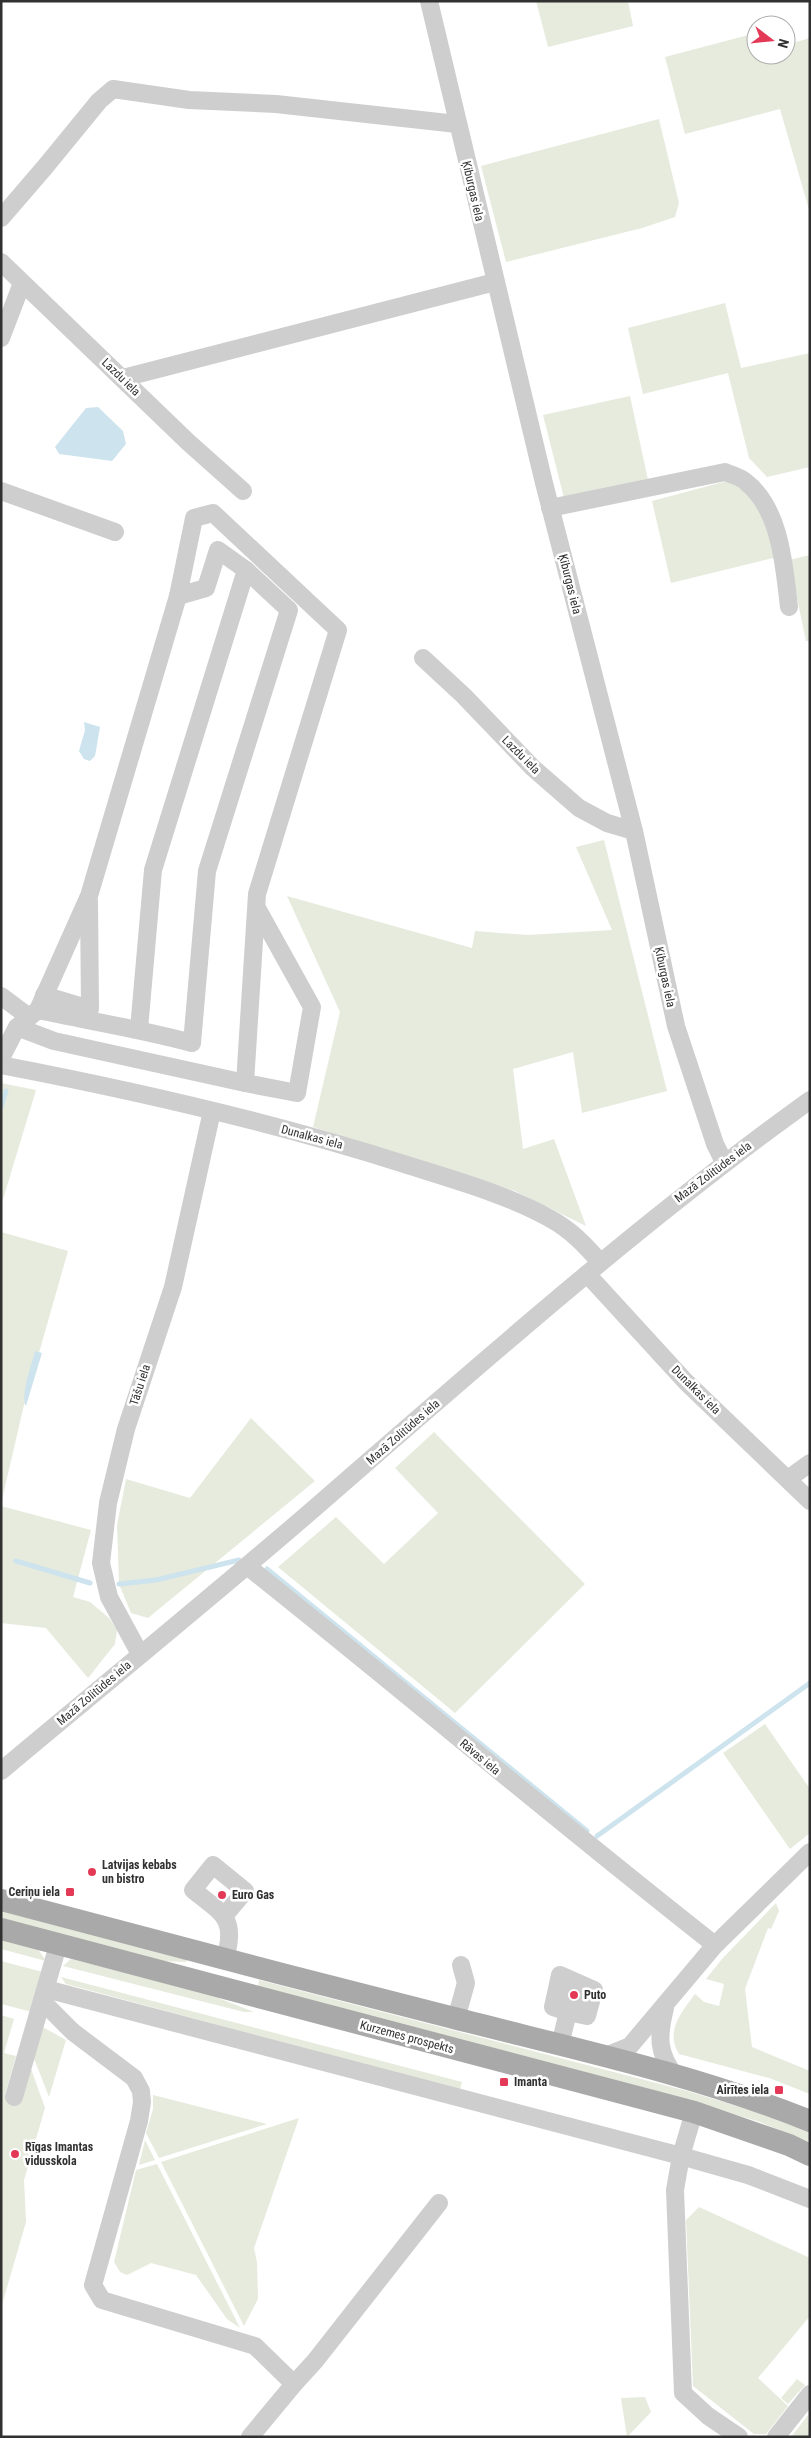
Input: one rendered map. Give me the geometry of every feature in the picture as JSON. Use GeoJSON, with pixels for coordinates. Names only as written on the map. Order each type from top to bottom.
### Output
{"type":"FeatureCollection","features":[{"type":"Feature","properties":{"kind":"main road"},"geometry":{"type":"LineString","coordinates":[[1,1900],[605,2056],[762,2103],[810,2121]]}},
{"type":"Feature","properties":{"kind":"main road","name":"Kurzemes prospekts"},"geometry":{"type":"LineString","coordinates":[[1,1930],[694,2112],[789,2145],[810,2155]]}},
{"type":"Feature","properties":{"kind":"main road"},"geometry":{"type":"LineString","coordinates":[[157,1970],[172,1967],[214,1976],[235,1978],[246,1975],[252,1966]]}},
{"type":"Feature","properties":{"kind":"street","name":"Ķiburgas iela"},"geometry":{"type":"LineString","coordinates":[[429,1],[494,282],[550,508],[634,831],[676,1026],[714,1144],[724,1162]]}},
{"type":"Feature","properties":{"kind":"street"},"geometry":{"type":"LineString","coordinates":[[1,218],[98,101],[113,89],[189,100],[276,104],[457,124]]}},
{"type":"Feature","properties":{"kind":"street","name":"Lazdu iela"},"geometry":{"type":"LineString","coordinates":[[1,262],[124,378],[188,442],[243,491]]}},
{"type":"Feature","properties":{"kind":"street"},"geometry":{"type":"LineString","coordinates":[[124,378],[494,282]]}},
{"type":"Feature","properties":{"kind":"street"},"geometry":{"type":"LineString","coordinates":[[1,338],[22,283]]}},
{"type":"Feature","properties":{"kind":"street"},"geometry":{"type":"LineString","coordinates":[[550,508],[725,472],[746,481],[759,495],[776,528],[782,552],[789,607]]}},
{"type":"Feature","properties":{"kind":"street"},"geometry":{"type":"LineString","coordinates":[[1,491],[114,532]]}},
{"type":"Feature","properties":{"kind":"street"},"geometry":{"type":"LineString","coordinates":[[1,1058],[89,896],[178,596],[194,518],[213,513],[338,630],[258,894],[245,1083]]}},
{"type":"Feature","properties":{"kind":"street"},"geometry":{"type":"LineString","coordinates":[[23,1020],[138,1029],[192,1043],[207,871],[289,610],[246,570],[218,550],[206,588],[178,596]]}},
{"type":"Feature","properties":{"kind":"street"},"geometry":{"type":"LineString","coordinates":[[138,1029],[153,870],[246,570]]}},
{"type":"Feature","properties":{"kind":"street","name":"Lazdu iela"},"geometry":{"type":"LineString","coordinates":[[423,658],[464,696],[534,768],[579,808],[607,823],[634,831]]}},
{"type":"Feature","properties":{"kind":"street"},"geometry":{"type":"LineString","coordinates":[[23,1020],[90,1009],[89,896]]}},
{"type":"Feature","properties":{"kind":"street"},"geometry":{"type":"LineString","coordinates":[[1,996],[23,1020],[54,1041],[297,1093],[312,1007],[256,908]]}},
{"type":"Feature","properties":{"kind":"street","name":"Dunalkas iela"},"geometry":{"type":"LineString","coordinates":[[1,1065],[212,1111],[316,1136],[480,1189],[530,1208],[566,1228],[582,1241],[600,1262]]}},
{"type":"Feature","properties":{"kind":"street","name":"Mazā Zolitūdes iela"},"geometry":{"type":"LineString","coordinates":[[1,1771],[247,1566],[600,1262],[724,1162],[810,1100]]}},
{"type":"Feature","properties":{"kind":"street","name":"Tāšu iela"},"geometry":{"type":"LineString","coordinates":[[140,1654],[109,1596],[101,1563],[108,1503],[126,1429],[173,1287],[212,1111]]}},
{"type":"Feature","properties":{"kind":"street","name":"Dunalkas iela"},"geometry":{"type":"LineString","coordinates":[[587,1274],[686,1382],[810,1501]]}},
{"type":"Feature","properties":{"kind":"street"},"geometry":{"type":"LineString","coordinates":[[788,1479],[810,1463]]}},
{"type":"Feature","properties":{"kind":"street","name":"Rāvas iela"},"geometry":{"type":"LineString","coordinates":[[247,1566],[346,1645],[587,1845],[715,1945]]}},
{"type":"Feature","properties":{"kind":"street"},"geometry":{"type":"LineString","coordinates":[[605,2056],[630,2046],[715,1945],[810,1852]]}},
{"type":"Feature","properties":{"kind":"street"},"geometry":{"type":"LineString","coordinates":[[225,1915],[230,1940],[225,1959]]}},
{"type":"Feature","properties":{"kind":"street"},"geometry":{"type":"LineString","coordinates":[[14,2097],[58,1945]]}},
{"type":"Feature","properties":{"kind":"street"},"geometry":{"type":"LineString","coordinates":[[456,2019],[466,1983],[461,1966]]}},
{"type":"Feature","properties":{"kind":"street"},"geometry":{"type":"LineString","coordinates":[[560,1975],[594,1990],[587,2016],[568,2012],[554,2007],[560,1975]]}},
{"type":"Feature","properties":{"kind":"street"},"geometry":{"type":"LineString","coordinates":[[44,1995],[681,2156],[748,2175],[810,2199]]}},
{"type":"Feature","properties":{"kind":"street"},"geometry":{"type":"LineString","coordinates":[[44,1995],[73,2032],[134,2078],[141,2091],[142,2102],[139,2121],[92,2286],[102,2300],[255,2346],[294,2384]]}},
{"type":"Feature","properties":{"kind":"street"},"geometry":{"type":"LineString","coordinates":[[666,2004],[659,2030],[660,2043],[668,2068],[676,2077]]}},
{"type":"Feature","properties":{"kind":"street"},"geometry":{"type":"LineString","coordinates":[[560,2044],[568,2012]]}},
{"type":"Feature","properties":{"kind":"street"},"geometry":{"type":"LineString","coordinates":[[694,2112],[681,2156],[675,2190],[682,2393],[708,2416],[739,2437]]}},
{"type":"Feature","properties":{"kind":"street"},"geometry":{"type":"LineString","coordinates":[[250,2437],[315,2361],[439,2203]]}},
{"type":"Feature","properties":{"kind":"street"},"geometry":{"type":"LineString","coordinates":[[776,2437],[808,2400]]}},
{"type":"Feature","properties":{"kind":"shaded area"},"geometry":{"type":"Polygon","coordinates":[[[536,1],[628,1],[633,26],[548,47],[536,1]]]}},
{"type":"Feature","properties":{"kind":"shaded area"},"geometry":{"type":"Polygon","coordinates":[[[746,36],[746,65],[796,65],[796,42],[810,38],[810,213],[780,109],[685,134],[665,57],[746,36]]]}},
{"type":"Feature","properties":{"kind":"shaded area"},"geometry":{"type":"Polygon","coordinates":[[[659,119],[679,203],[675,217],[642,228],[506,262],[481,166],[659,119]]]}},
{"type":"Feature","properties":{"kind":"shaded area"},"geometry":{"type":"Polygon","coordinates":[[[725,303],[741,368],[810,353],[810,467],[767,477],[749,458],[728,373],[643,394],[628,328],[725,303]]]}},
{"type":"Feature","properties":{"kind":"shaded area"},"geometry":{"type":"Polygon","coordinates":[[[630,396],[648,480],[564,498],[543,415],[630,396]]]}},
{"type":"Feature","properties":{"kind":"shaded area"},"geometry":{"type":"Polygon","coordinates":[[[727,481],[748,491],[769,527],[777,557],[671,583],[652,501],[727,481]]]}},
{"type":"Feature","properties":{"kind":"shaded area"},"geometry":{"type":"Polygon","coordinates":[[[810,555],[810,641],[806,641],[789,560],[810,555]]]}},
{"type":"Feature","properties":{"kind":"shaded area"},"geometry":{"type":"Polygon","coordinates":[[[604,840],[667,1091],[582,1113],[573,1052],[513,1069],[523,1149],[554,1139],[586,1226],[515,1191],[313,1127],[340,1012],[287,896],[472,948],[475,931],[528,935],[612,930],[576,847],[604,840]]]}},
{"type":"Feature","properties":{"kind":"shaded area"},"geometry":{"type":"Polygon","coordinates":[[[1,1083],[36,1090],[1,1206],[1,1083]]]}},
{"type":"Feature","properties":{"kind":"shaded area"},"geometry":{"type":"Polygon","coordinates":[[[1,1232],[68,1251],[23,1409],[1,1504],[1,1232]]]}},
{"type":"Feature","properties":{"kind":"shaded area"},"geometry":{"type":"Polygon","coordinates":[[[251,1418],[315,1481],[148,1618],[131,1613],[119,1584],[117,1525],[126,1479],[190,1498],[251,1418]]]}},
{"type":"Feature","properties":{"kind":"shaded area"},"geometry":{"type":"Polygon","coordinates":[[[434,1432],[585,1584],[455,1713],[278,1567],[336,1517],[384,1564],[438,1513],[395,1468],[434,1432]]]}},
{"type":"Feature","properties":{"kind":"shaded area"},"geometry":{"type":"Polygon","coordinates":[[[1,1506],[91,1530],[73,1597],[90,1602],[109,1618],[117,1630],[115,1644],[88,1678],[46,1628],[1,1623],[1,1506]]]}},
{"type":"Feature","properties":{"kind":"shaded area"},"geometry":{"type":"Polygon","coordinates":[[[765,1724],[810,1789],[810,1833],[790,1849],[723,1753],[765,1724]]]}},
{"type":"Feature","properties":{"kind":"shaded area"},"geometry":{"type":"Polygon","coordinates":[[[776,1903],[779,1911],[771,1929],[768,1928],[745,1989],[752,2047],[810,2071],[810,2094],[769,2078],[679,2054],[675,2046],[674,2030],[680,2015],[695,1994],[704,2002],[719,2006],[724,1984],[706,1979],[722,1959],[776,1903]]]}},
{"type":"Feature","properties":{"kind":"shaded area"},"geometry":{"type":"Polygon","coordinates":[[[1,1910],[187,1960],[186,1962],[157,1961],[1,1919],[1,1910]]]}},
{"type":"Feature","properties":{"kind":"shaded area"},"geometry":{"type":"Polygon","coordinates":[[[1,1939],[38,1949],[46,1961],[1,1949],[1,1939]]]}},
{"type":"Feature","properties":{"kind":"shaded area"},"geometry":{"type":"Polygon","coordinates":[[[71,1959],[203,1992],[254,2012],[244,2012],[63,1966],[71,1959]]]}},
{"type":"Feature","properties":{"kind":"shaded area"},"geometry":{"type":"Polygon","coordinates":[[[1,1961],[43,1972],[32,2012],[1,2004],[1,1961]]]}},
{"type":"Feature","properties":{"kind":"shaded area"},"geometry":{"type":"Polygon","coordinates":[[[61,1977],[462,2082],[460,2090],[66,1984],[61,1977]]]}},
{"type":"Feature","properties":{"kind":"shaded area"},"geometry":{"type":"Polygon","coordinates":[[[259,1980],[687,2091],[764,2114],[810,2133],[810,2142],[757,2121],[629,2084],[258,1987],[259,1980]]]}},
{"type":"Feature","properties":{"kind":"shaded area","name":"Rīgas Imantas vidusskola"},"geometry":{"type":"Polygon","coordinates":[[[1,2015],[14,2019],[4,2053],[16,2056],[5,2095],[20,2098],[29,2063],[45,2108],[24,2180],[26,2222],[1,2308],[1,2015]]]}},
{"type":"Feature","properties":{"kind":"shaded area"},"geometry":{"type":"Polygon","coordinates":[[[39,2025],[66,2040],[49,2097],[31,2051],[39,2025]]]}},
{"type":"Feature","properties":{"kind":"shaded area"},"geometry":{"type":"Polygon","coordinates":[[[153,2095],[267,2124],[159,2158],[146,2133],[153,2109],[153,2095]]]}},
{"type":"Feature","properties":{"kind":"shaded area"},"geometry":{"type":"Polygon","coordinates":[[[299,2118],[254,2248],[257,2262],[258,2299],[244,2326],[161,2162],[299,2118]]]}},
{"type":"Feature","properties":{"kind":"shaded area"},"geometry":{"type":"Polygon","coordinates":[[[145,2140],[155,2160],[139,2165],[145,2140]]]}},
{"type":"Feature","properties":{"kind":"shaded area"},"geometry":{"type":"Polygon","coordinates":[[[157,2164],[240,2328],[227,2319],[196,2275],[151,2263],[127,2275],[120,2272],[114,2262],[136,2170],[157,2164]]]}},
{"type":"Feature","properties":{"kind":"shaded area"},"geometry":{"type":"Polygon","coordinates":[[[699,2207],[810,2258],[810,2316],[758,2378],[788,2406],[766,2434],[754,2434],[693,2386],[686,2220],[699,2207]]]}},
{"type":"Feature","properties":{"kind":"shaded area"},"geometry":{"type":"Polygon","coordinates":[[[797,2379],[805,2385],[788,2404],[781,2398],[797,2379]]]}},
{"type":"Feature","properties":{"kind":"shaded area"},"geometry":{"type":"Polygon","coordinates":[[[645,2397],[651,2412],[627,2437],[621,2398],[645,2397]]]}},
{"type":"Feature","properties":{"kind":"shaded area"},"geometry":{"type":"Polygon","coordinates":[[[808,2415],[810,2437],[791,2437],[808,2415]]]}},
{"type":"Feature","properties":{"kind":"water"},"geometry":{"type":"Polygon","coordinates":[[[98,407],[123,431],[126,444],[112,461],[59,454],[55,447],[86,408],[98,407]]]}},
{"type":"Feature","properties":{"kind":"water"},"geometry":{"type":"Polygon","coordinates":[[[84,722],[100,727],[95,756],[90,761],[84,759],[79,751],[85,730],[84,722]]]}},
{"type":"Feature","properties":{"kind":"water"},"geometry":{"type":"Polygon","coordinates":[[[35,1351],[42,1353],[26,1406],[25,1387],[35,1351]]]}},
{"type":"Feature","properties":{"kind":"waterway"},"geometry":{"type":"LineString","coordinates":[[1,1107],[6,1091]]}},
{"type":"Feature","properties":{"kind":"waterway"},"geometry":{"type":"LineString","coordinates":[[119,1584],[156,1580],[239,1560]]}},
{"type":"Feature","properties":{"kind":"waterway"},"geometry":{"type":"LineString","coordinates":[[16,1561],[90,1583]]}},
{"type":"Feature","properties":{"kind":"waterway"},"geometry":{"type":"LineString","coordinates":[[267,1569],[587,1831]]}},
{"type":"Feature","properties":{"kind":"waterway"},"geometry":{"type":"LineString","coordinates":[[597,1836],[810,1683]]}},
{"type":"Feature","properties":{"kind":"place","name":"Latvijas kebabs un bistro"},"geometry":{"type":"Point","coordinates":[92,1872]}},
{"type":"Feature","properties":{"kind":"place","name":"Ceriņu iela"},"geometry":{"type":"Point","coordinates":[70,1892]}},
{"type":"Feature","properties":{"kind":"place","name":"Euro Gas"},"geometry":{"type":"Point","coordinates":[222,1895]}},
{"type":"Feature","properties":{"kind":"place","name":"Puto"},"geometry":{"type":"Point","coordinates":[574,1995]}},
{"type":"Feature","properties":{"kind":"place","name":"Imanta"},"geometry":{"type":"Point","coordinates":[504,2082]}},
{"type":"Feature","properties":{"kind":"place","name":"Airītes iela"},"geometry":{"type":"Point","coordinates":[779,2090]}},
{"type":"Feature","properties":{"kind":"place","name":"Rīgas Imantas vidusskola"},"geometry":{"type":"Point","coordinates":[15,2154]}}]}
